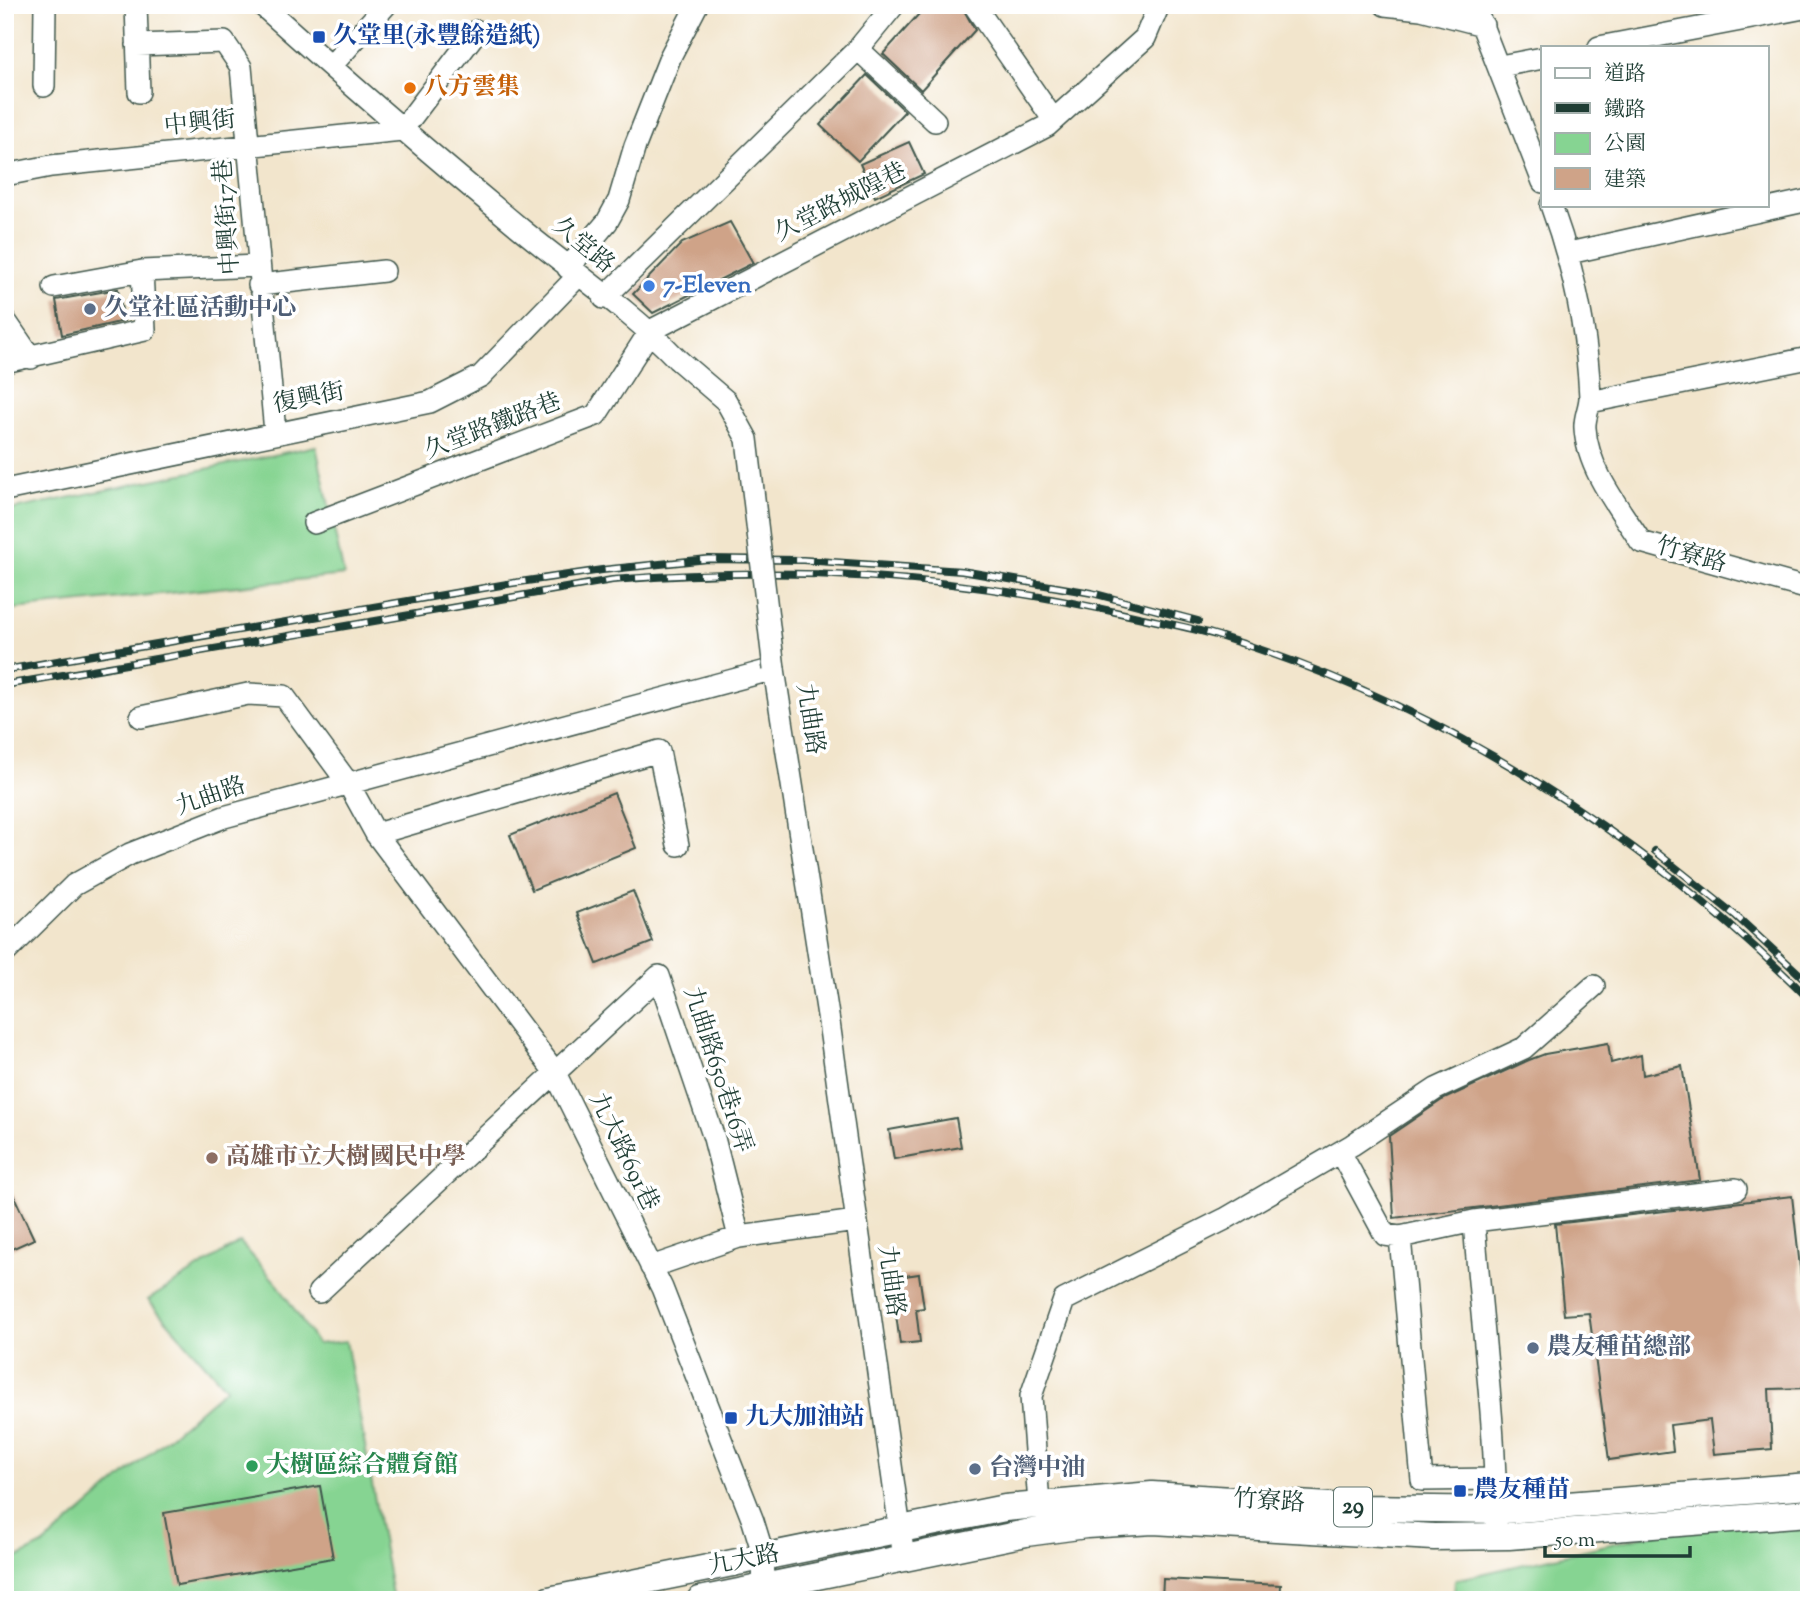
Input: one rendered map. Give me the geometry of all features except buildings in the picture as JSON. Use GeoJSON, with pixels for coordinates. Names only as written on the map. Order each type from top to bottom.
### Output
{"type":"FeatureCollection","features":[{"type":"Feature","properties":{"kind":"main road","name":"竹寮路"},"geometry":{"type":"LineString","coordinates":[[898,1529],[1039,1504],[1152,1495],[1361,1508],[1496,1510],[1809,1486]]}},
{"type":"Feature","properties":{"kind":"main road"},"geometry":{"type":"LineString","coordinates":[[1178,1522],[1184,1496]]}},
{"type":"Feature","properties":{"kind":"main road","name":"竹寮路"},"geometry":{"type":"LineString","coordinates":[[904,1559],[1062,1528],[1153,1521],[1410,1536],[1497,1536],[1809,1513]]}},
{"type":"Feature","properties":{"kind":"main road","name":"九大路"},"geometry":{"type":"LineString","coordinates":[[549,1600],[898,1529]]}},
{"type":"Feature","properties":{"kind":"main road","name":"九大路"},"geometry":{"type":"LineString","coordinates":[[700,1600],[765,1594],[904,1559]]}},
{"type":"Feature","properties":{"kind":"street"},"geometry":{"type":"LineString","coordinates":[[44,86],[46,5]]}},
{"type":"Feature","properties":{"kind":"street"},"geometry":{"type":"LineString","coordinates":[[136,5],[139,92]]}},
{"type":"Feature","properties":{"kind":"street"},"geometry":{"type":"LineString","coordinates":[[331,66],[386,5]]}},
{"type":"Feature","properties":{"kind":"street","name":"復興街"},"geometry":{"type":"LineString","coordinates":[[5,490],[430,402],[481,376],[573,271],[607,222],[619,200],[635,146],[671,55],[697,5]]}},
{"type":"Feature","properties":{"kind":"street"},"geometry":{"type":"LineString","coordinates":[[604,298],[858,49],[894,5]]}},
{"type":"Feature","properties":{"kind":"street"},"geometry":{"type":"LineString","coordinates":[[974,5],[1053,118]]}},
{"type":"Feature","properties":{"kind":"street","name":"久堂路城隍巷"},"geometry":{"type":"LineString","coordinates":[[650,331],[1047,126],[1145,38],[1159,5]]}},
{"type":"Feature","properties":{"kind":"street"},"geometry":{"type":"LineString","coordinates":[[1385,5],[1421,9],[1483,25]]}},
{"type":"Feature","properties":{"kind":"street"},"geometry":{"type":"LineString","coordinates":[[1474,5],[1541,177]]}},
{"type":"Feature","properties":{"kind":"street","name":"久堂路"},"geometry":{"type":"LineString","coordinates":[[265,6],[402,130],[604,298],[650,331],[677,359],[726,401],[747,439],[774,669]]}},
{"type":"Feature","properties":{"kind":"street"},"geometry":{"type":"LineString","coordinates":[[1604,46],[1809,7]]}},
{"type":"Feature","properties":{"kind":"street"},"geometry":{"type":"LineString","coordinates":[[402,130],[477,31]]}},
{"type":"Feature","properties":{"kind":"street","name":"中興街17巷"},"geometry":{"type":"LineString","coordinates":[[137,45],[224,42],[241,67],[258,276],[275,432]]}},
{"type":"Feature","properties":{"kind":"street"},"geometry":{"type":"LineString","coordinates":[[858,49],[935,121]]}},
{"type":"Feature","properties":{"kind":"street"},"geometry":{"type":"LineString","coordinates":[[1500,66],[1541,58]]}},
{"type":"Feature","properties":{"kind":"street","name":"中興街"},"geometry":{"type":"LineString","coordinates":[[5,176],[51,166],[402,130]]}},
{"type":"Feature","properties":{"kind":"street"},"geometry":{"type":"LineString","coordinates":[[1569,253],[1809,200]]}},
{"type":"Feature","properties":{"kind":"street","name":"竹寮路"},"geometry":{"type":"LineString","coordinates":[[1551,206],[1569,253],[1587,345],[1590,402],[1585,428],[1593,459],[1641,542],[1809,589]]}},
{"type":"Feature","properties":{"kind":"street"},"geometry":{"type":"LineString","coordinates":[[54,287],[142,271],[258,276]]}},
{"type":"Feature","properties":{"kind":"street"},"geometry":{"type":"LineString","coordinates":[[5,362],[145,330],[142,271]]}},
{"type":"Feature","properties":{"kind":"street","name":"中興街17巷"},"geometry":{"type":"LineString","coordinates":[[258,276],[384,271]]}},
{"type":"Feature","properties":{"kind":"street"},"geometry":{"type":"LineString","coordinates":[[5,320],[31,358]]}},
{"type":"Feature","properties":{"kind":"street","name":"久堂路鐵路巷"},"geometry":{"type":"LineString","coordinates":[[314,523],[596,415],[650,331]]}},
{"type":"Feature","properties":{"kind":"street"},"geometry":{"type":"LineString","coordinates":[[1590,402],[1809,358]]}},
{"type":"Feature","properties":{"kind":"street","name":"九曲路"},"geometry":{"type":"LineString","coordinates":[[5,953],[74,886],[130,855],[224,817],[774,669],[829,1022],[904,1559]]}},
{"type":"Feature","properties":{"kind":"street","name":"九大路691巷"},"geometry":{"type":"LineString","coordinates":[[141,718],[248,694],[284,696],[348,783],[376,834],[554,1071],[651,1267],[753,1521],[764,1557],[765,1594]]}},
{"type":"Feature","properties":{"kind":"street"},"geometry":{"type":"LineString","coordinates":[[376,834],[659,751],[677,845]]}},
{"type":"Feature","properties":{"kind":"street","name":"九曲路650巷16弄"},"geometry":{"type":"LineString","coordinates":[[554,1071],[659,976],[714,1138],[739,1237]]}},
{"type":"Feature","properties":{"kind":"street"},"geometry":{"type":"LineString","coordinates":[[1039,1504],[1031,1396],[1064,1300],[1224,1219],[1340,1153],[1436,1089],[1524,1048],[1594,986]]}},
{"type":"Feature","properties":{"kind":"street"},"geometry":{"type":"LineString","coordinates":[[320,1292],[554,1071]]}},
{"type":"Feature","properties":{"kind":"street"},"geometry":{"type":"LineString","coordinates":[[1340,1153],[1385,1235],[1400,1237],[1474,1221],[1736,1189]]}},
{"type":"Feature","properties":{"kind":"street"},"geometry":{"type":"LineString","coordinates":[[651,1267],[739,1237],[856,1221]]}},
{"type":"Feature","properties":{"kind":"street"},"geometry":{"type":"LineString","coordinates":[[1474,1221],[1481,1330],[1493,1410],[1497,1536]]}},
{"type":"Feature","properties":{"kind":"street"},"geometry":{"type":"LineString","coordinates":[[1400,1237],[1422,1480],[1494,1479]]}},
{"type":"Feature","properties":{"kind":"green space"},"geometry":{"type":"Polygon","coordinates":[[[316,446],[344,575],[5,610],[5,511],[316,446]]]}},
{"type":"Feature","properties":{"kind":"green space","name":"大樹區綜合體育館"},"geometry":{"type":"Polygon","coordinates":[[[240,1242],[279,1286],[317,1344],[346,1341],[393,1600],[5,1600],[5,1564],[43,1545],[226,1388],[148,1300],[240,1242]]]}},
{"type":"Feature","properties":{"kind":"green space"},"geometry":{"type":"Polygon","coordinates":[[[1809,1498],[1809,1600],[1454,1600],[1455,1580],[1809,1498]]]}},
{"type":"Feature","properties":{"kind":"railway"},"geometry":{"type":"LineString","coordinates":[[5,670],[513,583],[708,559],[803,560],[962,571],[1092,593],[1198,621]]}},
{"type":"Feature","properties":{"kind":"railway"},"geometry":{"type":"LineString","coordinates":[[5,685],[612,580],[743,574],[872,577],[936,582],[1064,601],[1219,636],[1302,665],[1382,699],[1460,738],[1536,782],[1609,830],[1679,883],[1746,939],[1809,999]]}},
{"type":"Feature","properties":{"kind":"railway"},"geometry":{"type":"LineString","coordinates":[[1655,851],[1735,915],[1809,983]]}},
{"type":"Feature","properties":{"kind":"place","name":"久堂里(永豐餘造紙)"},"geometry":{"type":"Point","coordinates":[319,37]}},
{"type":"Feature","properties":{"kind":"place","name":"八方雲集"},"geometry":{"type":"Point","coordinates":[410,88]}},
{"type":"Feature","properties":{"kind":"place","name":"7-Eleven"},"geometry":{"type":"Point","coordinates":[649,286]}},
{"type":"Feature","properties":{"kind":"place","name":"久堂社區活動中心"},"geometry":{"type":"Point","coordinates":[90,309]}},
{"type":"Feature","properties":{"kind":"place","name":"高雄市立大樹國民中學"},"geometry":{"type":"Point","coordinates":[212,1158]}},
{"type":"Feature","properties":{"kind":"place","name":"農友種苗總部"},"geometry":{"type":"Point","coordinates":[1533,1348]}},
{"type":"Feature","properties":{"kind":"place","name":"九大加油站"},"geometry":{"type":"Point","coordinates":[731,1418]}},
{"type":"Feature","properties":{"kind":"place","name":"大樹區綜合體育館"},"geometry":{"type":"Point","coordinates":[252,1466]}},
{"type":"Feature","properties":{"kind":"place","name":"台灣中油"},"geometry":{"type":"Point","coordinates":[975,1469]}},
{"type":"Feature","properties":{"kind":"place","name":"農友種苗"},"geometry":{"type":"Point","coordinates":[1460,1491]}}]}
